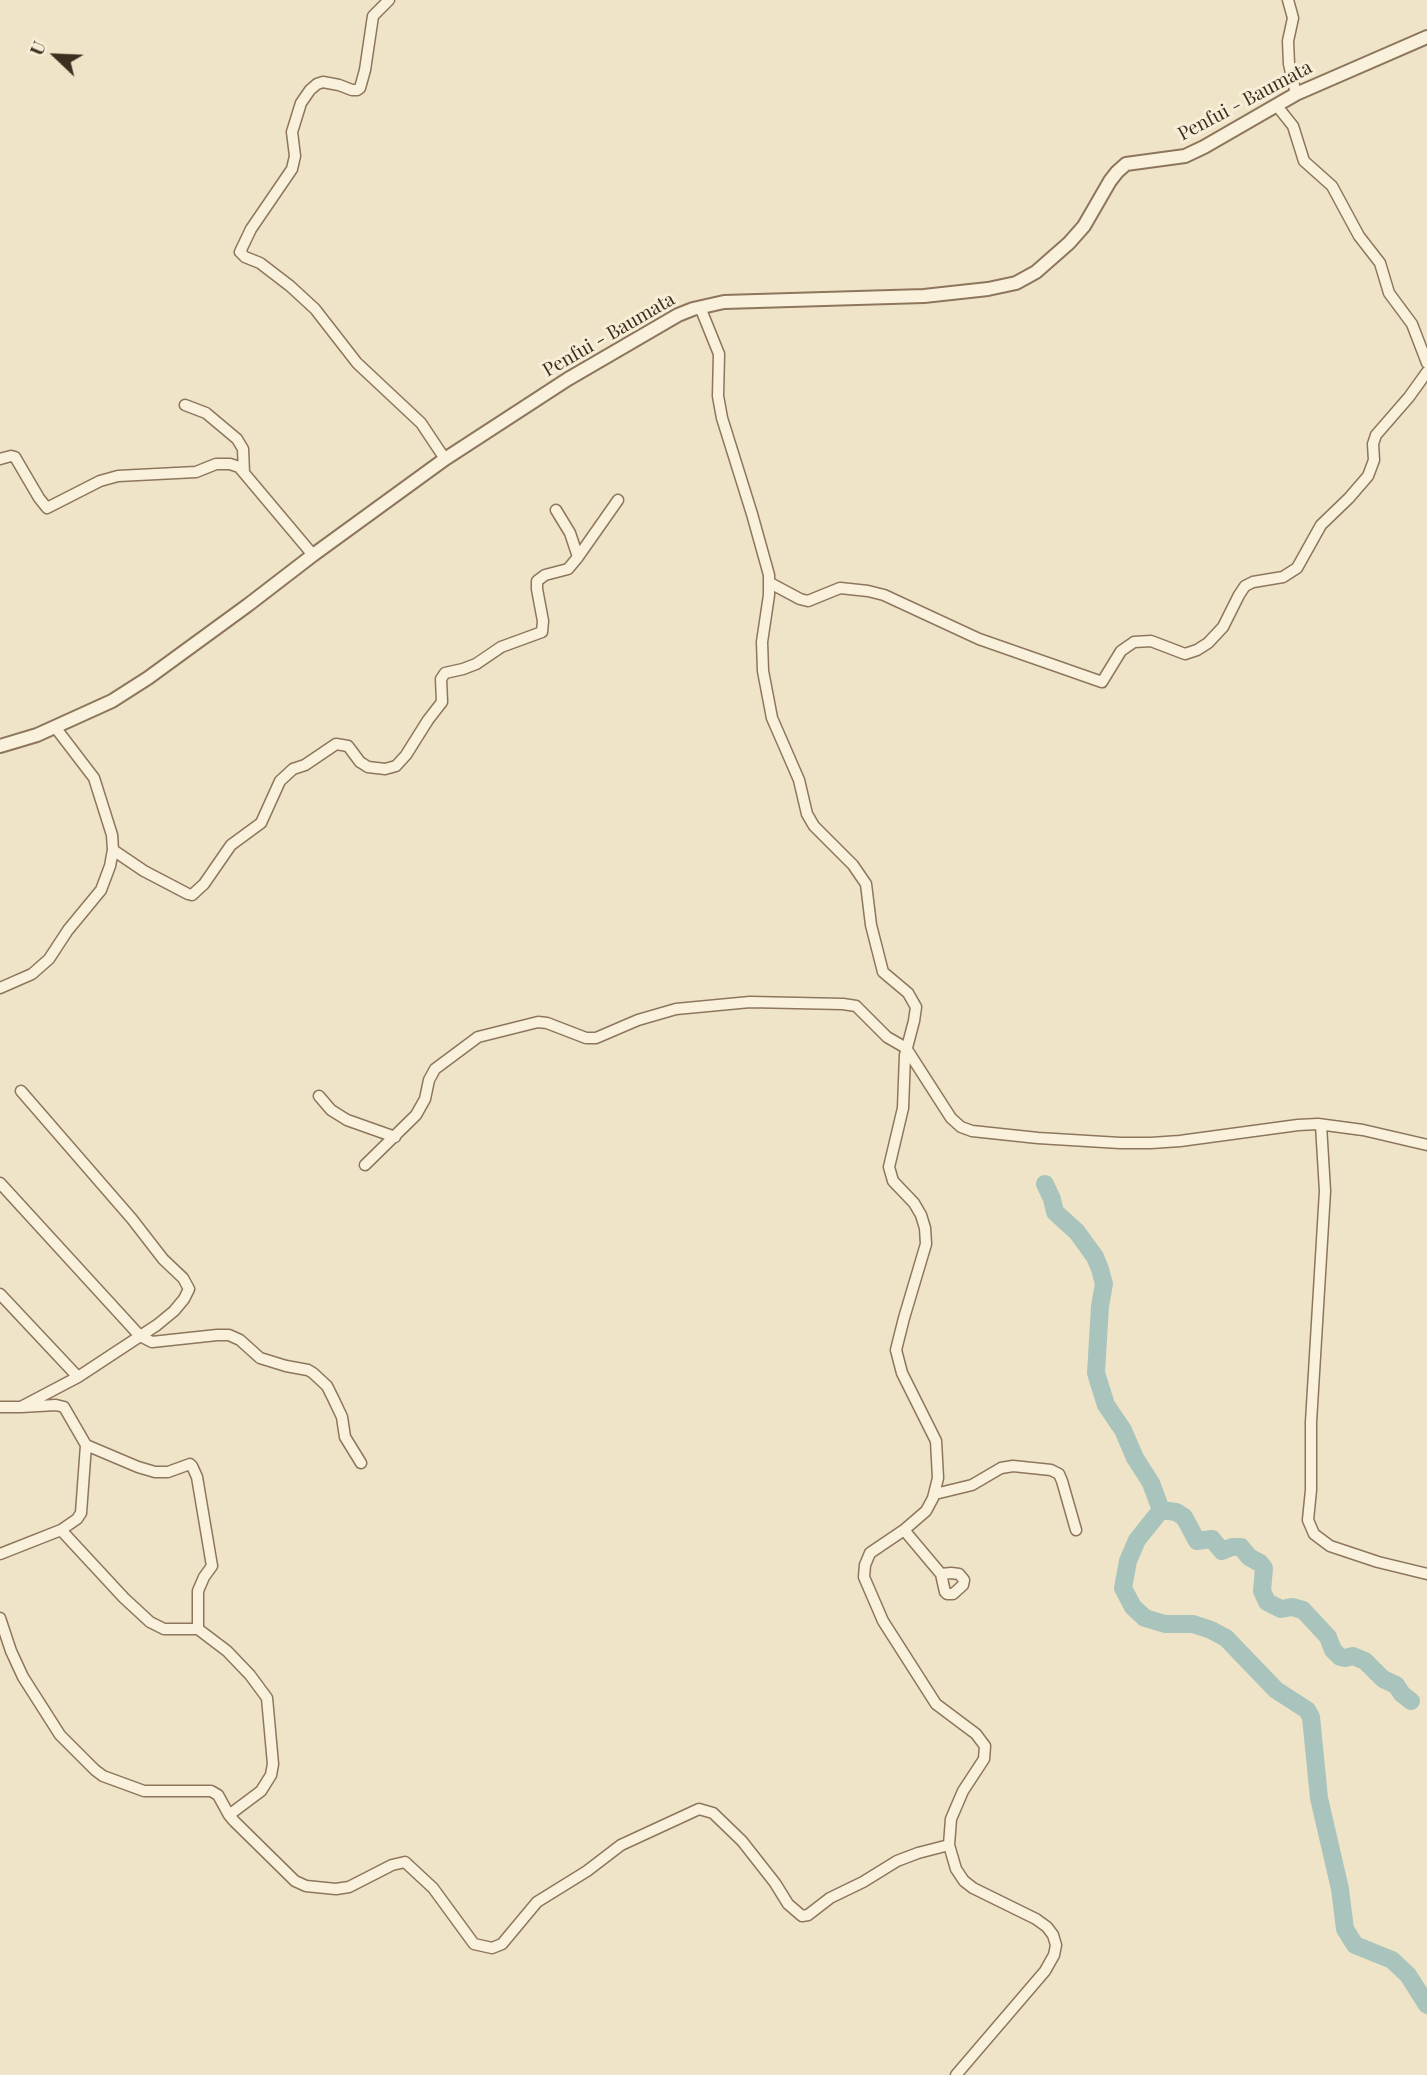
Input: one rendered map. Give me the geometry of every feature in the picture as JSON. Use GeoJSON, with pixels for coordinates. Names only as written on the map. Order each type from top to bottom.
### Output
{"type":"FeatureCollection","features":[{"type":"Feature","properties":{"kind":"street"},"geometry":{"type":"LineString","coordinates":[[389,0],[373,16],[360,88],[352,90],[323,82],[310,89],[292,132],[295,156],[292,169],[251,229],[240,252],[244,257],[260,263],[315,309],[357,363],[421,423],[445,459]]}},
{"type":"Feature","properties":{"kind":"street"},"geometry":{"type":"LineString","coordinates":[[1288,0],[1293,18],[1288,41],[1289,64],[1296,94]]}},
{"type":"Feature","properties":{"kind":"street","name":"Penfui - Baumata"},"geometry":{"type":"LineString","coordinates":[[0,746],[55,727],[113,701],[445,459],[568,379],[678,315],[724,302],[925,296],[988,289],[1016,282],[1036,272],[1069,243],[1084,226],[1116,172],[1126,164],[1185,156],[1296,94],[1427,37]]}},
{"type":"Feature","properties":{"kind":"street"},"geometry":{"type":"LineString","coordinates":[[1277,106],[1293,126],[1304,160],[1332,186],[1359,236],[1378,259],[1389,293],[1412,324],[1427,363]]}},
{"type":"Feature","properties":{"kind":"street"},"geometry":{"type":"LineString","coordinates":[[700,307],[719,354],[718,396],[722,418],[770,583],[762,642],[763,671],[772,718],[799,780],[810,819],[866,884],[883,972],[915,1002],[916,1013],[904,1061],[904,1100],[889,1173],[921,1215],[926,1244],[896,1350],[902,1373],[936,1441],[938,1466],[935,1494],[926,1511],[870,1553],[863,1571],[883,1621],[936,1704],[976,1734],[986,1750],[980,1765],[962,1791],[950,1826],[950,1845],[956,1869],[964,1881],[979,1892],[1042,1923],[1050,1930],[1056,1945],[1052,1961],[1045,1971],[956,2075]]}},
{"type":"Feature","properties":{"kind":"street"},"geometry":{"type":"LineString","coordinates":[[770,583],[808,601],[840,587],[876,593],[988,643],[1102,682],[1121,651],[1134,642],[1154,642],[1185,654],[1197,650],[1208,643],[1223,626],[1245,586],[1283,577],[1297,568],[1321,525],[1368,476],[1374,460],[1373,444],[1376,435],[1427,372]]}},
{"type":"Feature","properties":{"kind":"street"},"geometry":{"type":"LineString","coordinates":[[185,405],[206,413],[237,439],[243,449],[244,473]]}},
{"type":"Feature","properties":{"kind":"street"},"geometry":{"type":"LineString","coordinates":[[0,460],[15,457],[47,508],[100,481],[118,476],[196,472],[216,464],[230,464],[239,467],[313,555]]}},
{"type":"Feature","properties":{"kind":"street"},"geometry":{"type":"LineString","coordinates":[[113,850],[120,857],[190,895],[195,893],[231,845],[261,823],[280,781],[293,769],[305,765],[336,744],[348,746],[360,762],[368,767],[385,769],[396,766],[442,702],[441,679],[445,673],[476,664],[501,647],[542,632],[537,581],[545,575],[568,569],[618,500]]}},
{"type":"Feature","properties":{"kind":"street"},"geometry":{"type":"LineString","coordinates":[[556,510],[570,533],[578,557]]}},
{"type":"Feature","properties":{"kind":"street"},"geometry":{"type":"LineString","coordinates":[[0,988],[32,974],[48,959],[101,890],[110,866],[112,835],[94,778],[55,727]]}},
{"type":"Feature","properties":{"kind":"street"},"geometry":{"type":"LineString","coordinates":[[365,1165],[421,1108],[431,1075],[438,1066],[473,1039],[534,1022],[547,1023],[592,1039],[638,1020],[676,1009],[750,1002],[843,1004],[859,1009],[887,1037],[906,1048],[951,1118],[961,1127],[972,1131],[1052,1139],[1151,1143],[1298,1125],[1321,1125],[1363,1130],[1427,1145]]}},
{"type":"Feature","properties":{"kind":"street"},"geometry":{"type":"LineString","coordinates":[[21,1091],[132,1219],[163,1259],[188,1284],[189,1289],[174,1311],[158,1325],[78,1377],[21,1407]]}},
{"type":"Feature","properties":{"kind":"street"},"geometry":{"type":"LineString","coordinates":[[319,1096],[331,1110],[347,1120],[395,1137]]}},
{"type":"Feature","properties":{"kind":"street"},"geometry":{"type":"LineString","coordinates":[[1321,1125],[1325,1191],[1308,1520],[1314,1534],[1330,1546],[1427,1574]]}},
{"type":"Feature","properties":{"kind":"street"},"geometry":{"type":"LineString","coordinates":[[0,1183],[140,1336],[152,1342],[229,1335],[240,1340],[260,1357],[313,1373],[327,1386],[334,1398],[342,1417],[345,1437],[362,1463]]}},
{"type":"Feature","properties":{"kind":"street"},"geometry":{"type":"LineString","coordinates":[[0,1294],[78,1377]]}},
{"type":"Feature","properties":{"kind":"street"},"geometry":{"type":"LineString","coordinates":[[0,1554],[61,1530],[77,1519],[81,1513],[86,1445],[64,1407],[56,1405],[1,1408]]}},
{"type":"Feature","properties":{"kind":"street"},"geometry":{"type":"LineString","coordinates":[[86,1445],[121,1461],[155,1472],[168,1472],[190,1464],[194,1468],[212,1560],[212,1566],[198,1591],[198,1629]]}},
{"type":"Feature","properties":{"kind":"street"},"geometry":{"type":"LineString","coordinates":[[935,1494],[977,1483],[1001,1468],[1013,1466],[1051,1470],[1059,1474],[1062,1481],[1076,1530]]}},
{"type":"Feature","properties":{"kind":"street"},"geometry":{"type":"LineString","coordinates":[[61,1530],[150,1622],[164,1629],[198,1629],[227,1651],[267,1698],[273,1764],[271,1775],[261,1791],[229,1815]]}},
{"type":"Feature","properties":{"kind":"street"},"geometry":{"type":"LineString","coordinates":[[904,1530],[941,1574]]}},
{"type":"Feature","properties":{"kind":"street"},"geometry":{"type":"LineString","coordinates":[[0,1618],[10,1651],[23,1677],[60,1735],[103,1776],[144,1791],[211,1791],[218,1795],[229,1815],[252,1840],[295,1881],[306,1886],[349,1888],[396,1863],[405,1862],[433,1888],[473,1943],[492,1948],[505,1942],[537,1902],[587,1871],[621,1845],[699,1808],[713,1813],[743,1841],[788,1904],[802,1916],[808,1915],[830,1898],[897,1861],[950,1845]]}},
{"type":"Feature","properties":{"kind":"waterway"},"geometry":{"type":"LineString","coordinates":[[1045,1184],[1055,1212],[1077,1232],[1100,1269],[1104,1284],[1096,1373],[1106,1405],[1123,1430],[1135,1458],[1151,1483],[1161,1510],[1137,1540],[1128,1561],[1123,1588],[1133,1607],[1145,1618],[1165,1624],[1193,1624],[1226,1638],[1276,1690],[1307,1710],[1311,1717],[1319,1798],[1340,1889],[1345,1929],[1355,1945],[1392,1960],[1408,1975],[1427,2005]]}},
{"type":"Feature","properties":{"kind":"waterway"},"geometry":{"type":"LineString","coordinates":[[1161,1510],[1176,1512],[1184,1517],[1197,1541],[1212,1539],[1222,1551],[1241,1547],[1264,1568],[1262,1591],[1267,1602],[1281,1609],[1292,1607],[1303,1610],[1328,1637],[1333,1650],[1340,1657],[1353,1656],[1365,1661],[1383,1679],[1396,1685],[1411,1701]]}}]}
